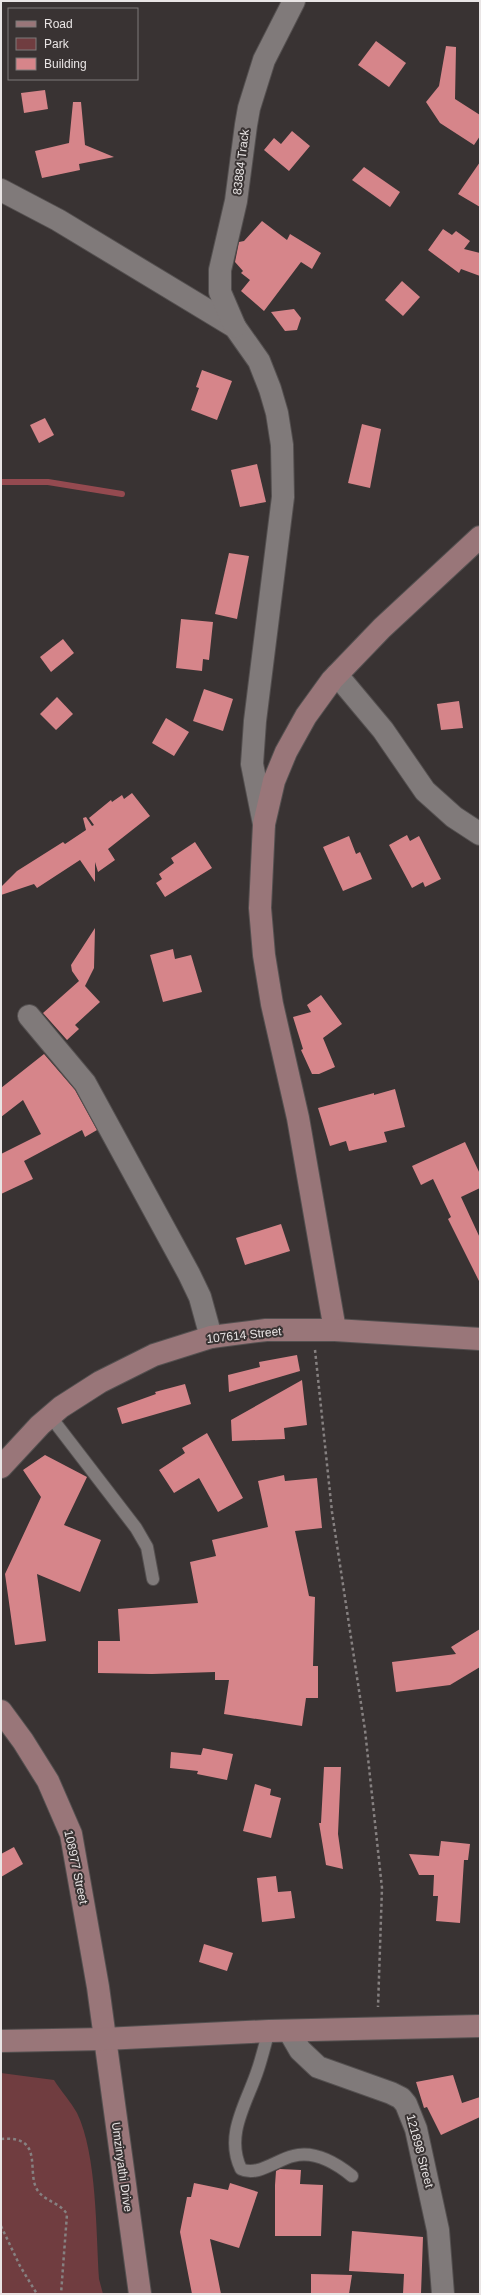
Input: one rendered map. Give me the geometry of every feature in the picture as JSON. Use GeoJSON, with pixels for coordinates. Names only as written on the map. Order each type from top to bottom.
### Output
{"type":"FeatureCollection","features":[{"type":"Feature","properties":{"kind":"street","name":"83884 Track"},"geometry":{"type":"LineString","coordinates":[[235,327],[220,292],[220,270],[236,201],[246,125],[250,103],[264,60],[294,1]]}},
{"type":"Feature","properties":{"kind":"street"},"geometry":{"type":"LineString","coordinates":[[1,190],[58,220],[235,327],[259,362],[270,390],[282,445],[283,497],[254,721],[252,764],[264,824]]}},
{"type":"Feature","properties":{"kind":"street"},"geometry":{"type":"LineString","coordinates":[[335,1330],[298,1118],[272,1004],[264,955],[260,908],[264,824],[274,781],[286,752],[306,716],[337,675],[382,628],[480,537]]}},
{"type":"Feature","properties":{"kind":"street"},"geometry":{"type":"LineString","coordinates":[[337,675],[383,730],[425,792],[454,817],[480,834]]}},
{"type":"Feature","properties":{"kind":"street"},"geometry":{"type":"LineString","coordinates":[[30,1016],[85,1083],[189,1274],[200,1297],[211,1336]]}},
{"type":"Feature","properties":{"kind":"street","name":"107614 Street"},"geometry":{"type":"LineString","coordinates":[[1,1467],[50,1416],[100,1382],[154,1355],[211,1336],[266,1330],[313,1332],[335,1330],[480,1339]]}},
{"type":"Feature","properties":{"kind":"street","name":"108977 Street"},"geometry":{"type":"LineString","coordinates":[[1,1711],[23,1741],[48,1781],[71,1834],[98,1987],[104,2039]]}},
{"type":"Feature","properties":{"kind":"street"},"geometry":{"type":"LineString","coordinates":[[1,2041],[104,2039],[279,2031],[378,2030],[480,2026]]}},
{"type":"Feature","properties":{"kind":"street","name":"121898 Street"},"geometry":{"type":"LineString","coordinates":[[279,2031],[318,2067],[391,2093],[400,2098],[410,2111],[426,2165],[438,2230],[443,2294]]}},
{"type":"Feature","properties":{"kind":"street","name":"Umzinyathi Drive"},"geometry":{"type":"LineString","coordinates":[[104,2039],[140,2294]]}},
{"type":"Feature","properties":{"kind":"lane"},"geometry":{"type":"LineString","coordinates":[[50,1416],[136,1528],[146,1547],[153,1580]]}},
{"type":"Feature","properties":{"kind":"lane"},"geometry":{"type":"LineString","coordinates":[[279,2031],[258,2070],[236,2126],[236,2154],[241,2169],[251,2172],[293,2156],[306,2155],[331,2161],[352,2176]]}},
{"type":"Feature","properties":{"kind":"path"},"geometry":{"type":"LineString","coordinates":[[313,1332],[332,1512],[365,1730],[382,1888],[378,2030]]}},
{"type":"Feature","properties":{"kind":"path"},"geometry":{"type":"LineString","coordinates":[[1,2139],[16,2141],[28,2148],[33,2161],[36,2187],[45,2198],[58,2204],[67,2214],[61,2294]]}},
{"type":"Feature","properties":{"kind":"path"},"geometry":{"type":"LineString","coordinates":[[1,2226],[20,2266],[37,2294]]}},
{"type":"Feature","properties":{"kind":"green space"},"geometry":{"type":"Polygon","coordinates":[[[1,2073],[54,2080],[77,2113],[84,2130],[92,2171],[99,2279],[103,2294],[1,2294],[1,2073]]]}},
{"type":"Feature","properties":{"kind":"building"},"geometry":{"type":"Polygon","coordinates":[[[376,41],[406,63],[389,87],[358,65],[376,41]]]}},
{"type":"Feature","properties":{"kind":"building"},"geometry":{"type":"Polygon","coordinates":[[[446,46],[456,47],[455,99],[480,115],[480,136],[474,145],[440,123],[426,102],[439,86],[446,46]]]}},
{"type":"Feature","properties":{"kind":"building"},"geometry":{"type":"Polygon","coordinates":[[[45,90],[48,109],[24,113],[21,93],[45,90]]]}},
{"type":"Feature","properties":{"kind":"building"},"geometry":{"type":"Polygon","coordinates":[[[73,102],[81,102],[85,145],[114,157],[79,164],[80,170],[42,178],[35,151],[69,143],[73,102]]]}},
{"type":"Feature","properties":{"kind":"building"},"geometry":{"type":"Polygon","coordinates":[[[292,131],[310,146],[289,171],[264,150],[274,138],[281,144],[292,131]]]}},
{"type":"Feature","properties":{"kind":"building"},"geometry":{"type":"Polygon","coordinates":[[[480,162],[480,207],[458,194],[480,162]]]}},
{"type":"Feature","properties":{"kind":"building"},"geometry":{"type":"Polygon","coordinates":[[[364,167],[400,192],[390,207],[352,180],[364,167]]]}},
{"type":"Feature","properties":{"kind":"building"},"geometry":{"type":"Polygon","coordinates":[[[262,221],[287,240],[290,234],[321,253],[312,269],[301,262],[264,311],[241,291],[250,280],[241,273],[243,271],[235,262],[239,242],[244,241],[262,221]]]}},
{"type":"Feature","properties":{"kind":"building"},"geometry":{"type":"Polygon","coordinates":[[[443,229],[452,235],[456,231],[470,241],[464,249],[480,253],[480,276],[461,269],[459,273],[428,250],[443,229]]]}},
{"type":"Feature","properties":{"kind":"building"},"geometry":{"type":"Polygon","coordinates":[[[402,281],[420,297],[403,316],[385,300],[402,281]]]}},
{"type":"Feature","properties":{"kind":"building"},"geometry":{"type":"Polygon","coordinates":[[[294,309],[301,318],[297,330],[285,331],[271,312],[294,309]]]}},
{"type":"Feature","properties":{"kind":"building"},"geometry":{"type":"Polygon","coordinates":[[[202,370],[232,381],[217,420],[191,410],[199,388],[196,387],[202,370]]]}},
{"type":"Feature","properties":{"kind":"building"},"geometry":{"type":"Polygon","coordinates":[[[45,418],[54,435],[39,443],[30,425],[45,418]]]}},
{"type":"Feature","properties":{"kind":"building"},"geometry":{"type":"Polygon","coordinates":[[[362,424],[381,429],[370,488],[348,483],[362,424]]]}},
{"type":"Feature","properties":{"kind":"building"},"geometry":{"type":"Polygon","coordinates":[[[257,464],[266,502],[240,507],[231,470],[257,464]]]}},
{"type":"Feature","properties":{"kind":"building"},"geometry":{"type":"Polygon","coordinates":[[[229,553],[249,556],[237,619],[215,614],[229,553]]]}},
{"type":"Feature","properties":{"kind":"building"},"geometry":{"type":"Polygon","coordinates":[[[181,619],[213,622],[209,660],[203,659],[202,671],[176,668],[181,619]]]}},
{"type":"Feature","properties":{"kind":"building"},"geometry":{"type":"Polygon","coordinates":[[[63,639],[74,653],[51,672],[40,657],[63,639]]]}},
{"type":"Feature","properties":{"kind":"building"},"geometry":{"type":"Polygon","coordinates":[[[204,689],[233,699],[223,731],[193,721],[204,689]]]}},
{"type":"Feature","properties":{"kind":"building"},"geometry":{"type":"Polygon","coordinates":[[[57,697],[73,714],[56,730],[40,714],[57,697]]]}},
{"type":"Feature","properties":{"kind":"building"},"geometry":{"type":"Polygon","coordinates":[[[459,701],[463,728],[441,730],[437,704],[459,701]]]}},
{"type":"Feature","properties":{"kind":"building"},"geometry":{"type":"Polygon","coordinates":[[[166,718],[189,732],[174,756],[152,743],[166,718]]]}},
{"type":"Feature","properties":{"kind":"building"},"geometry":{"type":"Polygon","coordinates":[[[132,793],[150,816],[108,849],[115,860],[98,872],[95,862],[95,882],[80,860],[37,888],[34,884],[1,895],[1,887],[17,871],[63,842],[65,844],[86,830],[83,818],[86,817],[92,826],[94,825],[89,818],[111,800],[112,802],[122,795],[124,799],[132,793]]]}},
{"type":"Feature","properties":{"kind":"building"},"geometry":{"type":"Polygon","coordinates":[[[407,835],[410,841],[419,836],[441,879],[425,887],[423,882],[412,888],[389,845],[407,835]]]}},
{"type":"Feature","properties":{"kind":"building"},"geometry":{"type":"Polygon","coordinates":[[[349,836],[356,854],[360,852],[372,879],[343,891],[323,847],[349,836]]]}},
{"type":"Feature","properties":{"kind":"building"},"geometry":{"type":"Polygon","coordinates":[[[195,842],[212,868],[165,897],[156,883],[162,879],[159,874],[174,863],[171,858],[195,842]]]}},
{"type":"Feature","properties":{"kind":"building"},"geometry":{"type":"Polygon","coordinates":[[[95,928],[94,968],[85,986],[100,1002],[75,1025],[79,1029],[67,1040],[43,1013],[79,981],[72,971],[71,965],[95,928]]]}},
{"type":"Feature","properties":{"kind":"building"},"geometry":{"type":"Polygon","coordinates":[[[173,949],[175,959],[191,955],[202,992],[163,1002],[150,955],[173,949]]]}},
{"type":"Feature","properties":{"kind":"building"},"geometry":{"type":"Polygon","coordinates":[[[321,995],[342,1024],[323,1038],[335,1067],[319,1074],[312,1074],[301,1050],[303,1049],[293,1017],[311,1012],[307,1005],[321,995]]]}},
{"type":"Feature","properties":{"kind":"building"},"geometry":{"type":"Polygon","coordinates":[[[44,1054],[75,1090],[97,1130],[85,1137],[82,1130],[24,1161],[33,1179],[1,1194],[1,1154],[41,1134],[23,1100],[1,1117],[1,1088],[44,1054]]]}},
{"type":"Feature","properties":{"kind":"building"},"geometry":{"type":"Polygon","coordinates":[[[395,1089],[405,1127],[384,1132],[387,1142],[349,1151],[346,1141],[330,1146],[318,1108],[395,1089]]]}},
{"type":"Feature","properties":{"kind":"building"},"geometry":{"type":"Polygon","coordinates":[[[465,1142],[480,1174],[480,1188],[461,1197],[480,1238],[480,1283],[448,1219],[451,1217],[433,1179],[421,1185],[412,1166],[465,1142]]]}},
{"type":"Feature","properties":{"kind":"building"},"geometry":{"type":"Polygon","coordinates":[[[281,1224],[290,1251],[245,1265],[236,1238],[281,1224]]]}},
{"type":"Feature","properties":{"kind":"building"},"geometry":{"type":"Polygon","coordinates":[[[297,1355],[300,1371],[229,1392],[228,1375],[260,1367],[259,1362],[297,1355]]]}},
{"type":"Feature","properties":{"kind":"building"},"geometry":{"type":"Polygon","coordinates":[[[302,1380],[307,1425],[284,1428],[285,1439],[232,1441],[231,1420],[302,1380]]]}},
{"type":"Feature","properties":{"kind":"building"},"geometry":{"type":"Polygon","coordinates":[[[185,1384],[191,1404],[122,1424],[117,1408],[156,1394],[155,1392],[185,1384]]]}},
{"type":"Feature","properties":{"kind":"building"},"geometry":{"type":"Polygon","coordinates":[[[207,1433],[243,1498],[218,1512],[199,1478],[174,1493],[159,1470],[185,1453],[182,1448],[207,1433]]]}},
{"type":"Feature","properties":{"kind":"building"},"geometry":{"type":"Polygon","coordinates":[[[45,1455],[87,1477],[64,1525],[101,1540],[80,1592],[37,1574],[46,1641],[15,1645],[5,1574],[41,1497],[23,1470],[45,1455]]]}},
{"type":"Feature","properties":{"kind":"building"},"geometry":{"type":"Polygon","coordinates":[[[284,1475],[285,1481],[317,1478],[322,1528],[295,1531],[309,1596],[315,1597],[313,1666],[318,1666],[318,1698],[306,1698],[302,1726],[224,1714],[229,1680],[215,1680],[215,1672],[152,1674],[98,1673],[98,1641],[120,1641],[118,1609],[198,1603],[190,1562],[216,1556],[212,1540],[268,1527],[258,1481],[284,1475]]]}},
{"type":"Feature","properties":{"kind":"building"},"geometry":{"type":"Polygon","coordinates":[[[480,1629],[480,1667],[450,1685],[396,1692],[392,1662],[456,1654],[451,1647],[480,1629]]]}},
{"type":"Feature","properties":{"kind":"building"},"geometry":{"type":"Polygon","coordinates":[[[203,1748],[233,1754],[227,1780],[197,1774],[198,1771],[170,1768],[171,1752],[201,1755],[203,1748]]]}},
{"type":"Feature","properties":{"kind":"building"},"geometry":{"type":"Polygon","coordinates":[[[324,1767],[341,1767],[338,1834],[343,1869],[326,1865],[319,1823],[321,1823],[324,1767]]]}},
{"type":"Feature","properties":{"kind":"building"},"geometry":{"type":"Polygon","coordinates":[[[255,1784],[271,1789],[270,1795],[281,1798],[271,1838],[243,1831],[255,1784]]]}},
{"type":"Feature","properties":{"kind":"building"},"geometry":{"type":"Polygon","coordinates":[[[441,1841],[470,1844],[468,1860],[464,1860],[460,1923],[436,1921],[438,1896],[433,1896],[434,1875],[419,1875],[409,1854],[439,1856],[441,1841]]]}},
{"type":"Feature","properties":{"kind":"building"},"geometry":{"type":"Polygon","coordinates":[[[14,1847],[23,1864],[1,1877],[1,1854],[14,1847]]]}},
{"type":"Feature","properties":{"kind":"building"},"geometry":{"type":"Polygon","coordinates":[[[276,1876],[278,1892],[291,1891],[295,1918],[262,1922],[257,1878],[276,1876]]]}},
{"type":"Feature","properties":{"kind":"building"},"geometry":{"type":"Polygon","coordinates":[[[204,1944],[233,1953],[227,1971],[199,1962],[204,1944]]]}},
{"type":"Feature","properties":{"kind":"building"},"geometry":{"type":"Polygon","coordinates":[[[453,2075],[462,2103],[480,2097],[480,2117],[441,2135],[427,2107],[424,2108],[416,2082],[453,2075]]]}},
{"type":"Feature","properties":{"kind":"building"},"geometry":{"type":"Polygon","coordinates":[[[280,2169],[301,2170],[300,2184],[323,2185],[321,2236],[275,2236],[276,2171],[280,2169]]]}},
{"type":"Feature","properties":{"kind":"building"},"geometry":{"type":"Polygon","coordinates":[[[194,2183],[228,2190],[230,2183],[258,2192],[239,2248],[210,2239],[221,2294],[192,2294],[180,2232],[187,2197],[191,2197],[194,2183]]]}},
{"type":"Feature","properties":{"kind":"building"},"geometry":{"type":"Polygon","coordinates":[[[352,2231],[423,2237],[421,2294],[403,2294],[404,2274],[349,2271],[352,2231]]]}},
{"type":"Feature","properties":{"kind":"building"},"geometry":{"type":"Polygon","coordinates":[[[311,2274],[352,2275],[349,2294],[311,2294],[311,2274]]]}},
{"type":"Feature","properties":{"kind":"waterway"},"geometry":{"type":"LineString","coordinates":[[1,482],[48,482],[122,494]]}}]}
